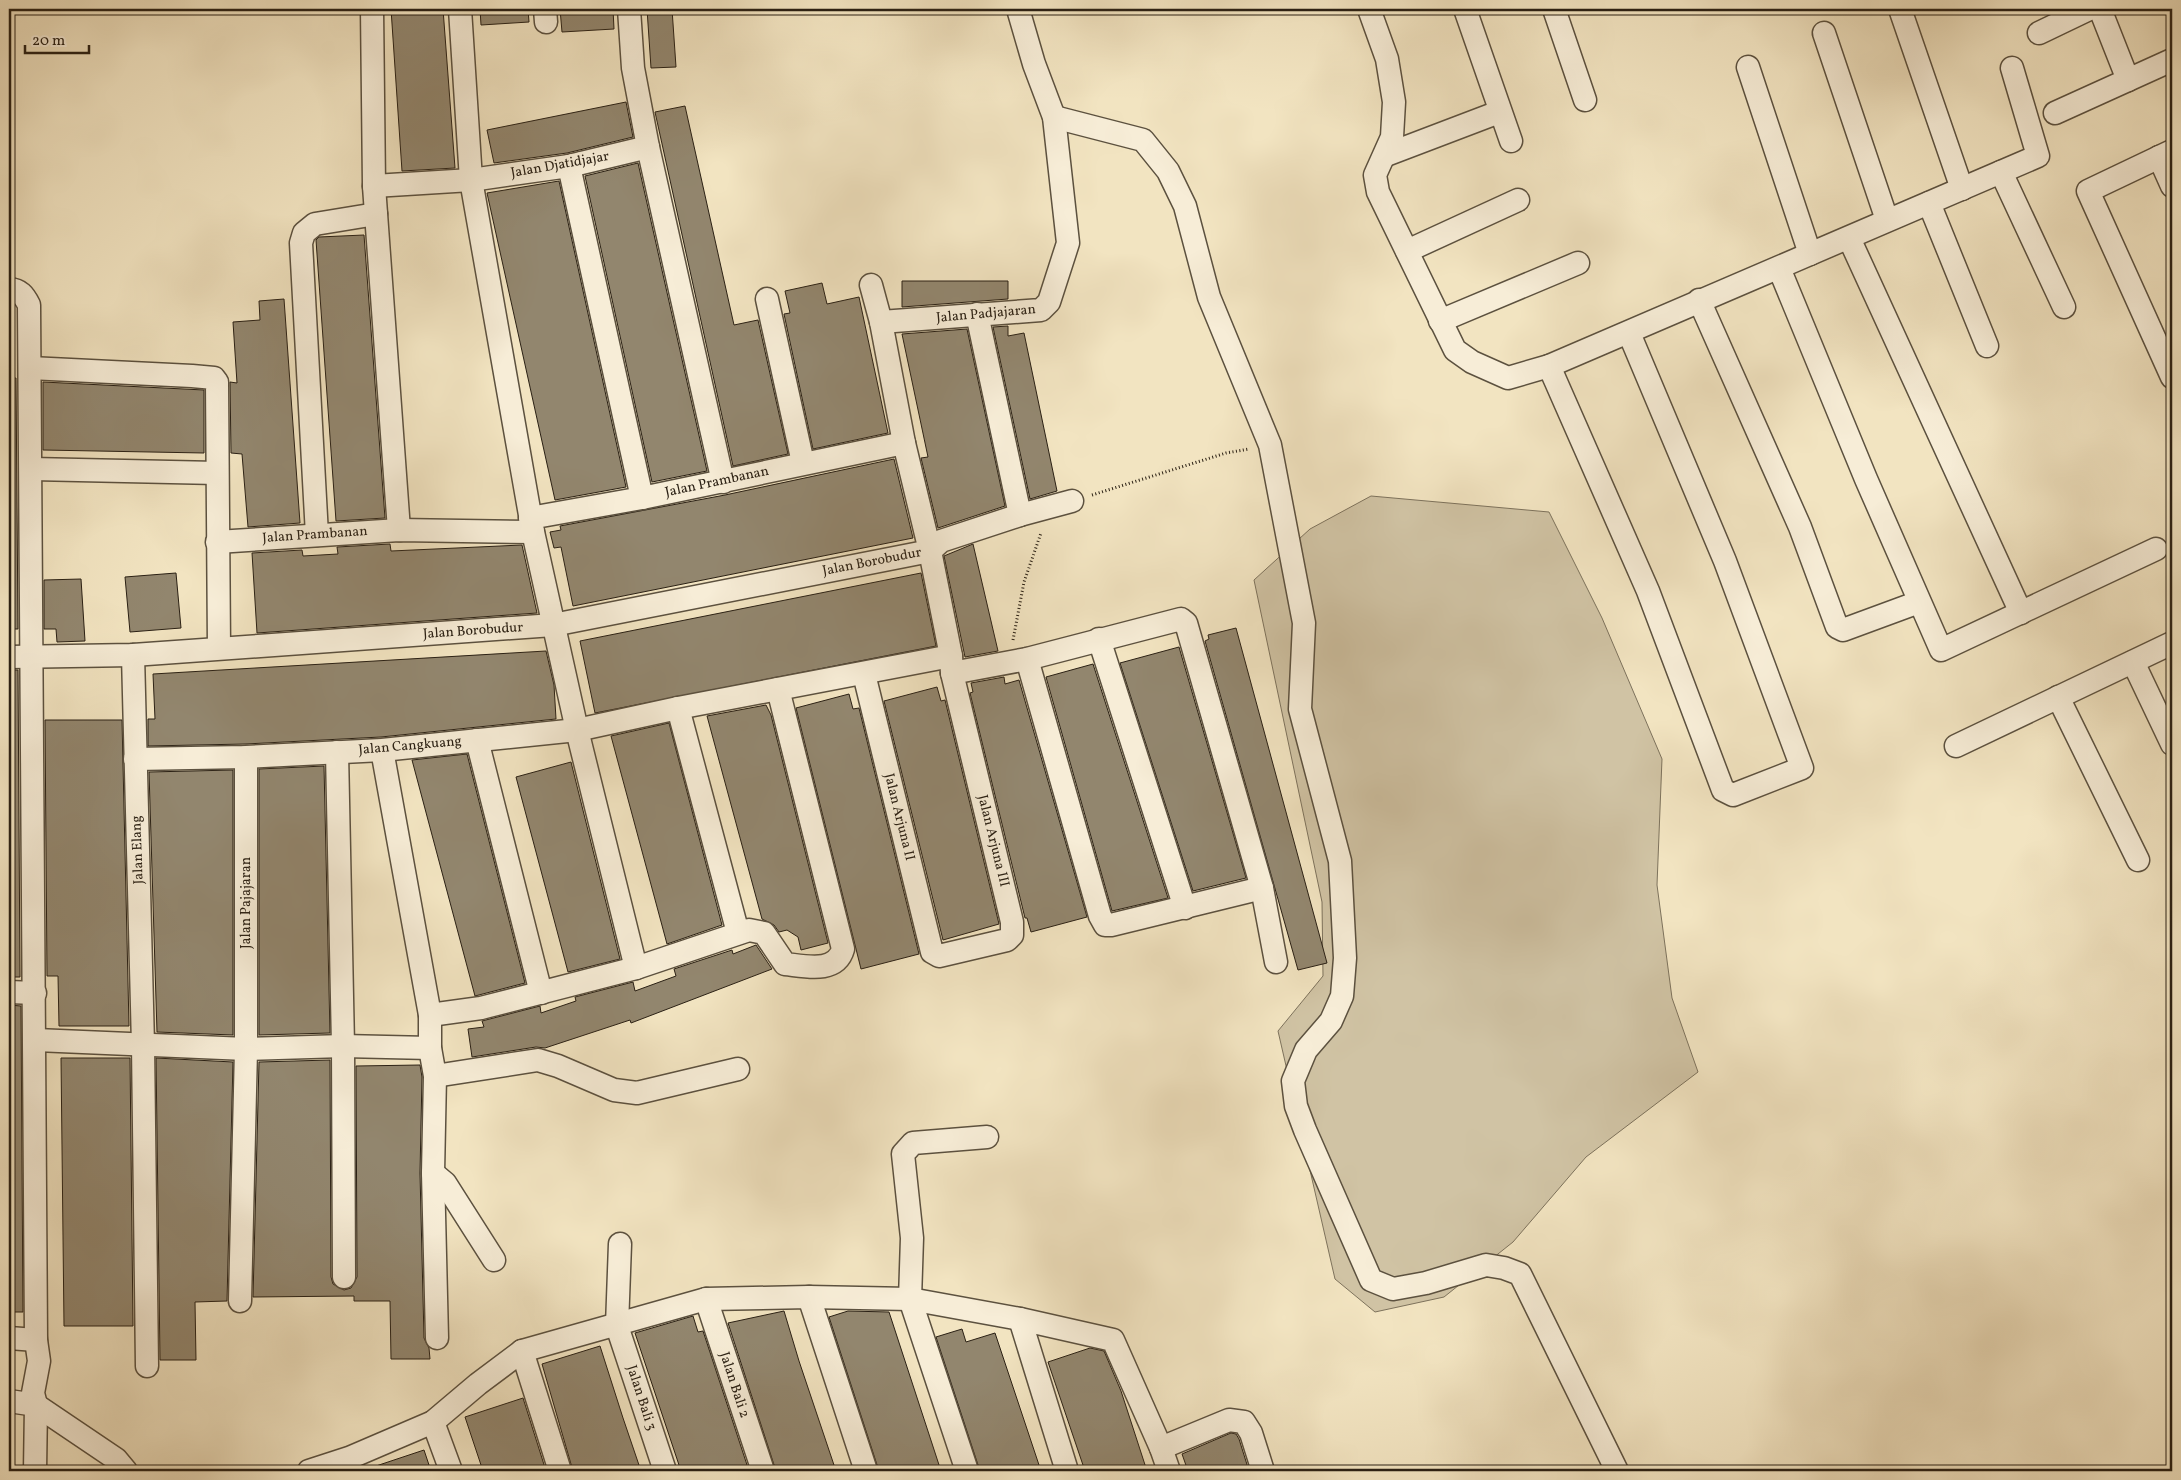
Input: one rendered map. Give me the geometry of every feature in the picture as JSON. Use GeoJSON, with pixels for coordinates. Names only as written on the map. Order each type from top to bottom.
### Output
{"type":"FeatureCollection","features":[{"type":"Feature","properties":{"kind":"street"},"geometry":{"type":"LineString","coordinates":[[372,9],[374,186],[399,530]]}},
{"type":"Feature","properties":{"kind":"street"},"geometry":{"type":"LineString","coordinates":[[460,9],[471,180],[532,525],[576,730],[636,968]]}},
{"type":"Feature","properties":{"kind":"street"},"geometry":{"type":"LineString","coordinates":[[629,9],[633,68],[648,147],[723,482]]}},
{"type":"Feature","properties":{"kind":"street","name":"Jalan Padjajaran"},"geometry":{"type":"LineString","coordinates":[[881,322],[1041,310],[1049,302],[1068,243],[1054,117],[1034,64],[1018,9]]}},
{"type":"Feature","properties":{"kind":"street"},"geometry":{"type":"LineString","coordinates":[[1369,9],[1387,59],[1394,102],[1392,137],[1386,155],[1375,175],[1376,184],[1455,350],[1472,362],[1508,378],[1549,366],[1630,333],[1699,300],[1779,268],[2038,156],[2012,68]]}},
{"type":"Feature","properties":{"kind":"street"},"geometry":{"type":"LineString","coordinates":[[1465,9],[1510,141]]}},
{"type":"Feature","properties":{"kind":"street"},"geometry":{"type":"LineString","coordinates":[[1554,9],[1585,100]]}},
{"type":"Feature","properties":{"kind":"street"},"geometry":{"type":"LineString","coordinates":[[1900,9],[1962,188]]}},
{"type":"Feature","properties":{"kind":"street"},"geometry":{"type":"LineString","coordinates":[[2039,33],[2089,9]]}},
{"type":"Feature","properties":{"kind":"street"},"geometry":{"type":"LineString","coordinates":[[2100,9],[2128,80]]}},
{"type":"Feature","properties":{"kind":"street"},"geometry":{"type":"LineString","coordinates":[[1824,33],[1887,220]]}},
{"type":"Feature","properties":{"kind":"street"},"geometry":{"type":"LineString","coordinates":[[2055,114],[2172,60]]}},
{"type":"Feature","properties":{"kind":"street"},"geometry":{"type":"LineString","coordinates":[[1748,66],[1810,254]]}},
{"type":"Feature","properties":{"kind":"street"},"geometry":{"type":"LineString","coordinates":[[1386,155],[1500,112]]}},
{"type":"Feature","properties":{"kind":"street"},"geometry":{"type":"LineString","coordinates":[[1054,117],[1143,140],[1168,171],[1185,206],[1210,297],[1270,444],[1304,623],[1300,709],[1340,861],[1345,958],[1342,996],[1331,1021],[1306,1050],[1293,1081],[1299,1114],[1359,1259],[1371,1280],[1393,1289],[1426,1283],[1486,1265],[1504,1268],[1520,1274],[1617,1471]]}},
{"type":"Feature","properties":{"kind":"street","name":"Jalan Djatidjajar"},"geometry":{"type":"LineString","coordinates":[[374,186],[471,180],[569,166],[648,147]]}},
{"type":"Feature","properties":{"kind":"street"},"geometry":{"type":"LineString","coordinates":[[2172,186],[2166,154],[2088,190],[2172,377]]}},
{"type":"Feature","properties":{"kind":"street"},"geometry":{"type":"LineString","coordinates":[[569,166],[642,498]]}},
{"type":"Feature","properties":{"kind":"street"},"geometry":{"type":"LineString","coordinates":[[2001,172],[2064,307]]}},
{"type":"Feature","properties":{"kind":"street"},"geometry":{"type":"LineString","coordinates":[[1407,251],[1518,200]]}},
{"type":"Feature","properties":{"kind":"street"},"geometry":{"type":"LineString","coordinates":[[1929,203],[1988,346]]}},
{"type":"Feature","properties":{"kind":"street"},"geometry":{"type":"LineString","coordinates":[[317,534],[301,243],[304,233],[315,224],[376,214]]}},
{"type":"Feature","properties":{"kind":"street"},"geometry":{"type":"LineString","coordinates":[[1849,238],[2020,613]]}},
{"type":"Feature","properties":{"kind":"street"},"geometry":{"type":"LineString","coordinates":[[1440,321],[1578,264]]}},
{"type":"Feature","properties":{"kind":"street"},"geometry":{"type":"LineString","coordinates":[[1779,268],[1919,602],[1941,650],[2156,549]]}},
{"type":"Feature","properties":{"kind":"street"},"geometry":{"type":"LineString","coordinates":[[871,286],[881,322],[904,443],[930,551],[951,665]]}},
{"type":"Feature","properties":{"kind":"street"},"geometry":{"type":"LineString","coordinates":[[9,290],[16,290],[25,296],[29,305],[32,469],[38,1350],[35,1399],[35,1471]]}},
{"type":"Feature","properties":{"kind":"street"},"geometry":{"type":"LineString","coordinates":[[766,299],[803,463]]}},
{"type":"Feature","properties":{"kind":"street"},"geometry":{"type":"LineString","coordinates":[[1699,300],[1800,527],[1837,627],[1843,630],[1919,602]]}},
{"type":"Feature","properties":{"kind":"street"},"geometry":{"type":"LineString","coordinates":[[976,314],[1020,515]]}},
{"type":"Feature","properties":{"kind":"street"},"geometry":{"type":"LineString","coordinates":[[1549,366],[1648,591],[1723,790],[1733,795],[1802,768],[1725,561],[1630,333]]}},
{"type":"Feature","properties":{"kind":"street"},"geometry":{"type":"LineString","coordinates":[[30,368],[214,378],[218,395],[217,542],[219,648]]}},
{"type":"Feature","properties":{"kind":"street","name":"Jalan Prambanan"},"geometry":{"type":"LineString","coordinates":[[217,542],[317,534],[532,525],[642,498],[904,443]]}},
{"type":"Feature","properties":{"kind":"street"},"geometry":{"type":"LineString","coordinates":[[32,469],[217,473]]}},
{"type":"Feature","properties":{"kind":"street"},"geometry":{"type":"LineString","coordinates":[[930,551],[941,541],[1020,515],[1072,501]]}},
{"type":"Feature","properties":{"kind":"street","name":"Jalan Borobudur"},"geometry":{"type":"LineString","coordinates":[[9,657],[133,655],[553,625],[930,551]]}},
{"type":"Feature","properties":{"kind":"street","name":"Jalan Cangkuang"},"geometry":{"type":"LineString","coordinates":[[135,759],[246,757],[382,750],[576,730],[678,708],[864,674],[951,665],[1018,661],[1180,619],[1186,622],[1262,888],[1276,962]]}},
{"type":"Feature","properties":{"kind":"street"},"geometry":{"type":"LineString","coordinates":[[1099,639],[1185,908]]}},
{"type":"Feature","properties":{"kind":"street"},"geometry":{"type":"LineString","coordinates":[[1956,746],[2102,677],[2114,688],[2172,643]]}},
{"type":"Feature","properties":{"kind":"street","name":"Jalan Elang"},"geometry":{"type":"LineString","coordinates":[[133,655],[143,1045],[147,1366]]}},
{"type":"Feature","properties":{"kind":"street"},"geometry":{"type":"LineString","coordinates":[[2137,669],[2172,659]]}},
{"type":"Feature","properties":{"kind":"street"},"geometry":{"type":"LineString","coordinates":[[1018,661],[1100,916],[1105,925],[1185,908],[1262,888]]}},
{"type":"Feature","properties":{"kind":"street","name":"Jalan Arjuna III"},"geometry":{"type":"LineString","coordinates":[[939,956],[1007,940],[1012,935],[1012,922],[951,665]]}},
{"type":"Feature","properties":{"kind":"street"},"geometry":{"type":"LineString","coordinates":[[2137,669],[2172,744]]}},
{"type":"Feature","properties":{"kind":"street","name":"Jalan Arjuna II"},"geometry":{"type":"LineString","coordinates":[[864,674],[929,943],[932,952],[939,956]]}},
{"type":"Feature","properties":{"kind":"street"},"geometry":{"type":"LineString","coordinates":[[430,1015],[480,1008],[636,968],[749,930],[764,933],[785,964],[804,967],[832,965],[841,958],[843,950],[778,689]]}},
{"type":"Feature","properties":{"kind":"street"},"geometry":{"type":"LineString","coordinates":[[2058,698],[2138,860]]}},
{"type":"Feature","properties":{"kind":"street"},"geometry":{"type":"LineString","coordinates":[[678,708],[738,933]]}},
{"type":"Feature","properties":{"kind":"street"},"geometry":{"type":"LineString","coordinates":[[477,740],[541,993]]}},
{"type":"Feature","properties":{"kind":"street"},"geometry":{"type":"LineString","coordinates":[[382,750],[430,1015],[430,1048],[435,1076],[433,1173],[437,1338]]}},
{"type":"Feature","properties":{"kind":"street"},"geometry":{"type":"LineString","coordinates":[[336,752],[343,1046],[344,1277]]}},
{"type":"Feature","properties":{"kind":"street","name":"Jalan Pajajaran"},"geometry":{"type":"LineString","coordinates":[[240,1301],[246,1049],[246,757]]}},
{"type":"Feature","properties":{"kind":"street"},"geometry":{"type":"LineString","coordinates":[[9,992],[35,993]]}},
{"type":"Feature","properties":{"kind":"street"},"geometry":{"type":"LineString","coordinates":[[36,1040],[246,1049],[343,1046],[430,1048]]}},
{"type":"Feature","properties":{"kind":"street"},"geometry":{"type":"LineString","coordinates":[[435,1076],[538,1060],[558,1066],[614,1090],[637,1093],[738,1069]]}},
{"type":"Feature","properties":{"kind":"street"},"geometry":{"type":"LineString","coordinates":[[967,1471],[910,1299],[912,1238],[903,1154],[914,1143],[987,1137]]}},
{"type":"Feature","properties":{"kind":"street"},"geometry":{"type":"LineString","coordinates":[[433,1173],[446,1184],[494,1260]]}},
{"type":"Feature","properties":{"kind":"street"},"geometry":{"type":"LineString","coordinates":[[617,1326],[620,1244]]}},
{"type":"Feature","properties":{"kind":"street"},"geometry":{"type":"LineString","coordinates":[[809,1297],[866,1471]]}},
{"type":"Feature","properties":{"kind":"street"},"geometry":{"type":"LineString","coordinates":[[310,1471],[351,1465],[433,1422],[478,1384],[522,1351],[617,1326],[706,1299],[809,1297],[910,1299],[1020,1319],[1113,1340],[1161,1448],[1169,1471]]}},
{"type":"Feature","properties":{"kind":"street","name":"Jalan Bali 2"},"geometry":{"type":"LineString","coordinates":[[706,1299],[763,1471]]}},
{"type":"Feature","properties":{"kind":"street"},"geometry":{"type":"LineString","coordinates":[[1020,1319],[1067,1471]]}},
{"type":"Feature","properties":{"kind":"street","name":"Jalan Bali 3"},"geometry":{"type":"LineString","coordinates":[[617,1326],[665,1471]]}},
{"type":"Feature","properties":{"kind":"street"},"geometry":{"type":"LineString","coordinates":[[9,1338],[38,1350]]}},
{"type":"Feature","properties":{"kind":"street"},"geometry":{"type":"LineString","coordinates":[[522,1351],[560,1471]]}},
{"type":"Feature","properties":{"kind":"street"},"geometry":{"type":"LineString","coordinates":[[9,1400],[35,1399],[116,1459],[126,1471]]}},
{"type":"Feature","properties":{"kind":"street"},"geometry":{"type":"LineString","coordinates":[[1161,1448],[1229,1420],[1244,1422],[1251,1433],[1263,1471]]}},
{"type":"Feature","properties":{"kind":"street"},"geometry":{"type":"LineString","coordinates":[[433,1422],[450,1471]]}},
{"type":"Feature","properties":{"kind":"path"},"geometry":{"type":"LineString","coordinates":[[1072,501],[1226,453],[1270,444]]}},
{"type":"Feature","properties":{"kind":"path"},"geometry":{"type":"LineString","coordinates":[[1018,661],[1024,582],[1037,540],[1045,525]]}},
{"type":"Feature","properties":{"kind":"shaded area"},"geometry":{"type":"Polygon","coordinates":[[[1371,496],[1549,512],[1602,618],[1662,759],[1657,885],[1672,998],[1698,1072],[1586,1157],[1513,1242],[1444,1297],[1375,1312],[1335,1279],[1278,1031],[1323,976],[1322,902],[1254,580],[1310,529],[1371,496]]]}},
{"type":"Feature","properties":{"kind":"building"},"geometry":{"type":"Polygon","coordinates":[[[391,9],[443,9],[455,168],[402,171],[391,9]]]}},
{"type":"Feature","properties":{"kind":"building"},"geometry":{"type":"Polygon","coordinates":[[[480,9],[528,9],[529,22],[481,25],[480,9]]]}},
{"type":"Feature","properties":{"kind":"building"},"geometry":{"type":"Polygon","coordinates":[[[560,9],[613,9],[614,29],[562,32],[560,9]]]}},
{"type":"Feature","properties":{"kind":"building"},"geometry":{"type":"Polygon","coordinates":[[[647,9],[672,9],[676,67],[651,68],[647,9]]]}},
{"type":"Feature","properties":{"kind":"building"},"geometry":{"type":"Polygon","coordinates":[[[626,102],[633,137],[567,153],[494,163],[487,130],[626,102]]]}},
{"type":"Feature","properties":{"kind":"building"},"geometry":{"type":"Polygon","coordinates":[[[685,106],[734,325],[758,320],[788,454],[733,466],[655,112],[685,106]]]}},
{"type":"Feature","properties":{"kind":"building"},"geometry":{"type":"Polygon","coordinates":[[[638,163],[707,471],[652,482],[585,176],[638,163]]]}},
{"type":"Feature","properties":{"kind":"building"},"geometry":{"type":"Polygon","coordinates":[[[559,181],[626,487],[555,500],[487,193],[559,181]]]}},
{"type":"Feature","properties":{"kind":"building"},"geometry":{"type":"Polygon","coordinates":[[[364,235],[385,518],[336,521],[316,240],[319,237],[364,235]]]}},
{"type":"Feature","properties":{"kind":"building"},"geometry":{"type":"Polygon","coordinates":[[[902,281],[1008,281],[1008,299],[902,307],[902,281]]]}},
{"type":"Feature","properties":{"kind":"building"},"geometry":{"type":"Polygon","coordinates":[[[822,283],[827,304],[859,297],[888,433],[813,449],[784,314],[790,313],[785,291],[822,283]]]}},
{"type":"Feature","properties":{"kind":"building"},"geometry":{"type":"Polygon","coordinates":[[[284,299],[300,523],[248,527],[242,454],[231,453],[230,382],[237,383],[233,322],[260,320],[259,301],[284,299]]]}},
{"type":"Feature","properties":{"kind":"building"},"geometry":{"type":"Polygon","coordinates":[[[1008,326],[1008,336],[1024,333],[1057,491],[1030,499],[993,327],[1008,326]]]}},
{"type":"Feature","properties":{"kind":"building"},"geometry":{"type":"Polygon","coordinates":[[[967,329],[1005,506],[938,528],[921,458],[928,457],[902,334],[967,329]]]}},
{"type":"Feature","properties":{"kind":"building"},"geometry":{"type":"Polygon","coordinates":[[[9,378],[16,378],[18,629],[9,629],[9,378]]]}},
{"type":"Feature","properties":{"kind":"building"},"geometry":{"type":"Polygon","coordinates":[[[43,382],[204,390],[204,453],[43,450],[43,382]]]}},
{"type":"Feature","properties":{"kind":"building"},"geometry":{"type":"Polygon","coordinates":[[[894,459],[913,538],[573,606],[561,547],[554,548],[550,532],[561,530],[560,526],[725,495],[894,459]]]}},
{"type":"Feature","properties":{"kind":"building"},"geometry":{"type":"Polygon","coordinates":[[[390,544],[391,551],[522,545],[537,613],[257,633],[252,553],[302,550],[303,556],[338,554],[337,547],[390,544]]]}},
{"type":"Feature","properties":{"kind":"building"},"geometry":{"type":"Polygon","coordinates":[[[973,544],[998,651],[965,657],[944,556],[973,544]]]}},
{"type":"Feature","properties":{"kind":"building"},"geometry":{"type":"Polygon","coordinates":[[[176,573],[181,628],[130,632],[125,577],[176,573]]]}},
{"type":"Feature","properties":{"kind":"building"},"geometry":{"type":"Polygon","coordinates":[[[921,573],[936,646],[595,713],[580,641],[921,573]]]}},
{"type":"Feature","properties":{"kind":"building"},"geometry":{"type":"Polygon","coordinates":[[[81,579],[85,641],[57,642],[56,629],[44,629],[44,580],[81,579]]]}},
{"type":"Feature","properties":{"kind":"building"},"geometry":{"type":"Polygon","coordinates":[[[1236,628],[1327,963],[1298,970],[1205,641],[1209,639],[1208,635],[1236,628]]]}},
{"type":"Feature","properties":{"kind":"building"},"geometry":{"type":"Polygon","coordinates":[[[1179,647],[1246,878],[1193,891],[1120,663],[1179,647]]]}},
{"type":"Feature","properties":{"kind":"building"},"geometry":{"type":"Polygon","coordinates":[[[546,651],[554,685],[556,719],[381,737],[246,744],[148,746],[148,719],[155,719],[153,674],[546,651]]]}},
{"type":"Feature","properties":{"kind":"building"},"geometry":{"type":"Polygon","coordinates":[[[1093,664],[1168,898],[1112,911],[1046,677],[1093,664]]]}},
{"type":"Feature","properties":{"kind":"building"},"geometry":{"type":"Polygon","coordinates":[[[9,670],[18,670],[20,977],[9,977],[9,670]]]}},
{"type":"Feature","properties":{"kind":"building"},"geometry":{"type":"Polygon","coordinates":[[[1004,677],[1005,684],[1019,680],[1087,917],[1031,932],[1027,918],[1025,918],[970,693],[973,692],[971,683],[1004,677]]]}},
{"type":"Feature","properties":{"kind":"building"},"geometry":{"type":"Polygon","coordinates":[[[937,687],[941,701],[945,700],[999,924],[943,940],[884,701],[937,687]]]}},
{"type":"Feature","properties":{"kind":"building"},"geometry":{"type":"Polygon","coordinates":[[[849,694],[853,709],[859,708],[919,954],[861,969],[796,708],[849,694]]]}},
{"type":"Feature","properties":{"kind":"building"},"geometry":{"type":"Polygon","coordinates":[[[766,705],[771,715],[828,943],[801,950],[798,937],[787,930],[779,932],[774,925],[762,919],[707,716],[766,705]]]}},
{"type":"Feature","properties":{"kind":"building"},"geometry":{"type":"Polygon","coordinates":[[[45,720],[122,720],[129,1026],[59,1026],[58,976],[47,976],[45,720]]]}},
{"type":"Feature","properties":{"kind":"building"},"geometry":{"type":"Polygon","coordinates":[[[669,723],[722,925],[667,944],[611,736],[669,723]]]}},
{"type":"Feature","properties":{"kind":"building"},"geometry":{"type":"Polygon","coordinates":[[[467,754],[525,983],[475,996],[412,760],[467,754]]]}},
{"type":"Feature","properties":{"kind":"building"},"geometry":{"type":"Polygon","coordinates":[[[571,762],[620,959],[568,972],[516,777],[571,762]]]}},
{"type":"Feature","properties":{"kind":"building"},"geometry":{"type":"Polygon","coordinates":[[[324,766],[330,1033],[259,1035],[259,769],[324,766]]]}},
{"type":"Feature","properties":{"kind":"building"},"geometry":{"type":"Polygon","coordinates":[[[233,770],[233,1035],[157,1032],[149,772],[233,770]]]}},
{"type":"Feature","properties":{"kind":"building"},"geometry":{"type":"Polygon","coordinates":[[[756,945],[772,969],[631,1023],[630,1020],[545,1048],[536,1047],[472,1057],[468,1029],[484,1027],[482,1021],[540,1006],[541,1013],[576,1001],[575,997],[633,982],[635,991],[676,976],[674,969],[732,950],[733,954],[756,945]]]}},
{"type":"Feature","properties":{"kind":"building"},"geometry":{"type":"Polygon","coordinates":[[[9,1005],[21,1006],[23,1312],[9,1312],[9,1005]]]}},
{"type":"Feature","properties":{"kind":"building"},"geometry":{"type":"Polygon","coordinates":[[[61,1058],[130,1058],[133,1326],[64,1326],[61,1058]]]}},
{"type":"Feature","properties":{"kind":"building"},"geometry":{"type":"Polygon","coordinates":[[[156,1058],[233,1062],[227,1301],[195,1302],[196,1360],[160,1360],[156,1058]]]}},
{"type":"Feature","properties":{"kind":"building"},"geometry":{"type":"Polygon","coordinates":[[[330,1060],[331,1277],[333,1284],[344,1290],[351,1288],[357,1277],[356,1066],[420,1065],[422,1077],[420,1173],[424,1338],[429,1348],[430,1359],[391,1359],[390,1301],[354,1301],[354,1296],[253,1297],[259,1062],[330,1060]]]}},
{"type":"Feature","properties":{"kind":"building"},"geometry":{"type":"Polygon","coordinates":[[[784,1311],[836,1471],[776,1471],[728,1323],[784,1311]]]}},
{"type":"Feature","properties":{"kind":"building"},"geometry":{"type":"Polygon","coordinates":[[[848,1311],[889,1312],[941,1471],[879,1471],[829,1317],[848,1311]]]}},
{"type":"Feature","properties":{"kind":"building"},"geometry":{"type":"Polygon","coordinates":[[[693,1316],[698,1332],[703,1331],[749,1471],[681,1471],[635,1333],[693,1316]]]}},
{"type":"Feature","properties":{"kind":"building"},"geometry":{"type":"Polygon","coordinates":[[[962,1329],[966,1342],[995,1333],[1041,1471],[980,1471],[936,1337],[962,1329]]]}},
{"type":"Feature","properties":{"kind":"building"},"geometry":{"type":"Polygon","coordinates":[[[600,1346],[641,1471],[573,1471],[542,1364],[600,1346]]]}},
{"type":"Feature","properties":{"kind":"building"},"geometry":{"type":"Polygon","coordinates":[[[1090,1348],[1104,1351],[1121,1391],[1147,1471],[1085,1471],[1048,1362],[1090,1348]]]}},
{"type":"Feature","properties":{"kind":"building"},"geometry":{"type":"Polygon","coordinates":[[[523,1398],[546,1471],[483,1471],[465,1417],[523,1398]]]}},
{"type":"Feature","properties":{"kind":"building"},"geometry":{"type":"Polygon","coordinates":[[[1231,1433],[1236,1434],[1239,1439],[1249,1471],[1188,1471],[1182,1454],[1231,1433]]]}},
{"type":"Feature","properties":{"kind":"building"},"geometry":{"type":"Polygon","coordinates":[[[424,1450],[431,1471],[371,1471],[370,1468],[424,1450]]]}}]}
